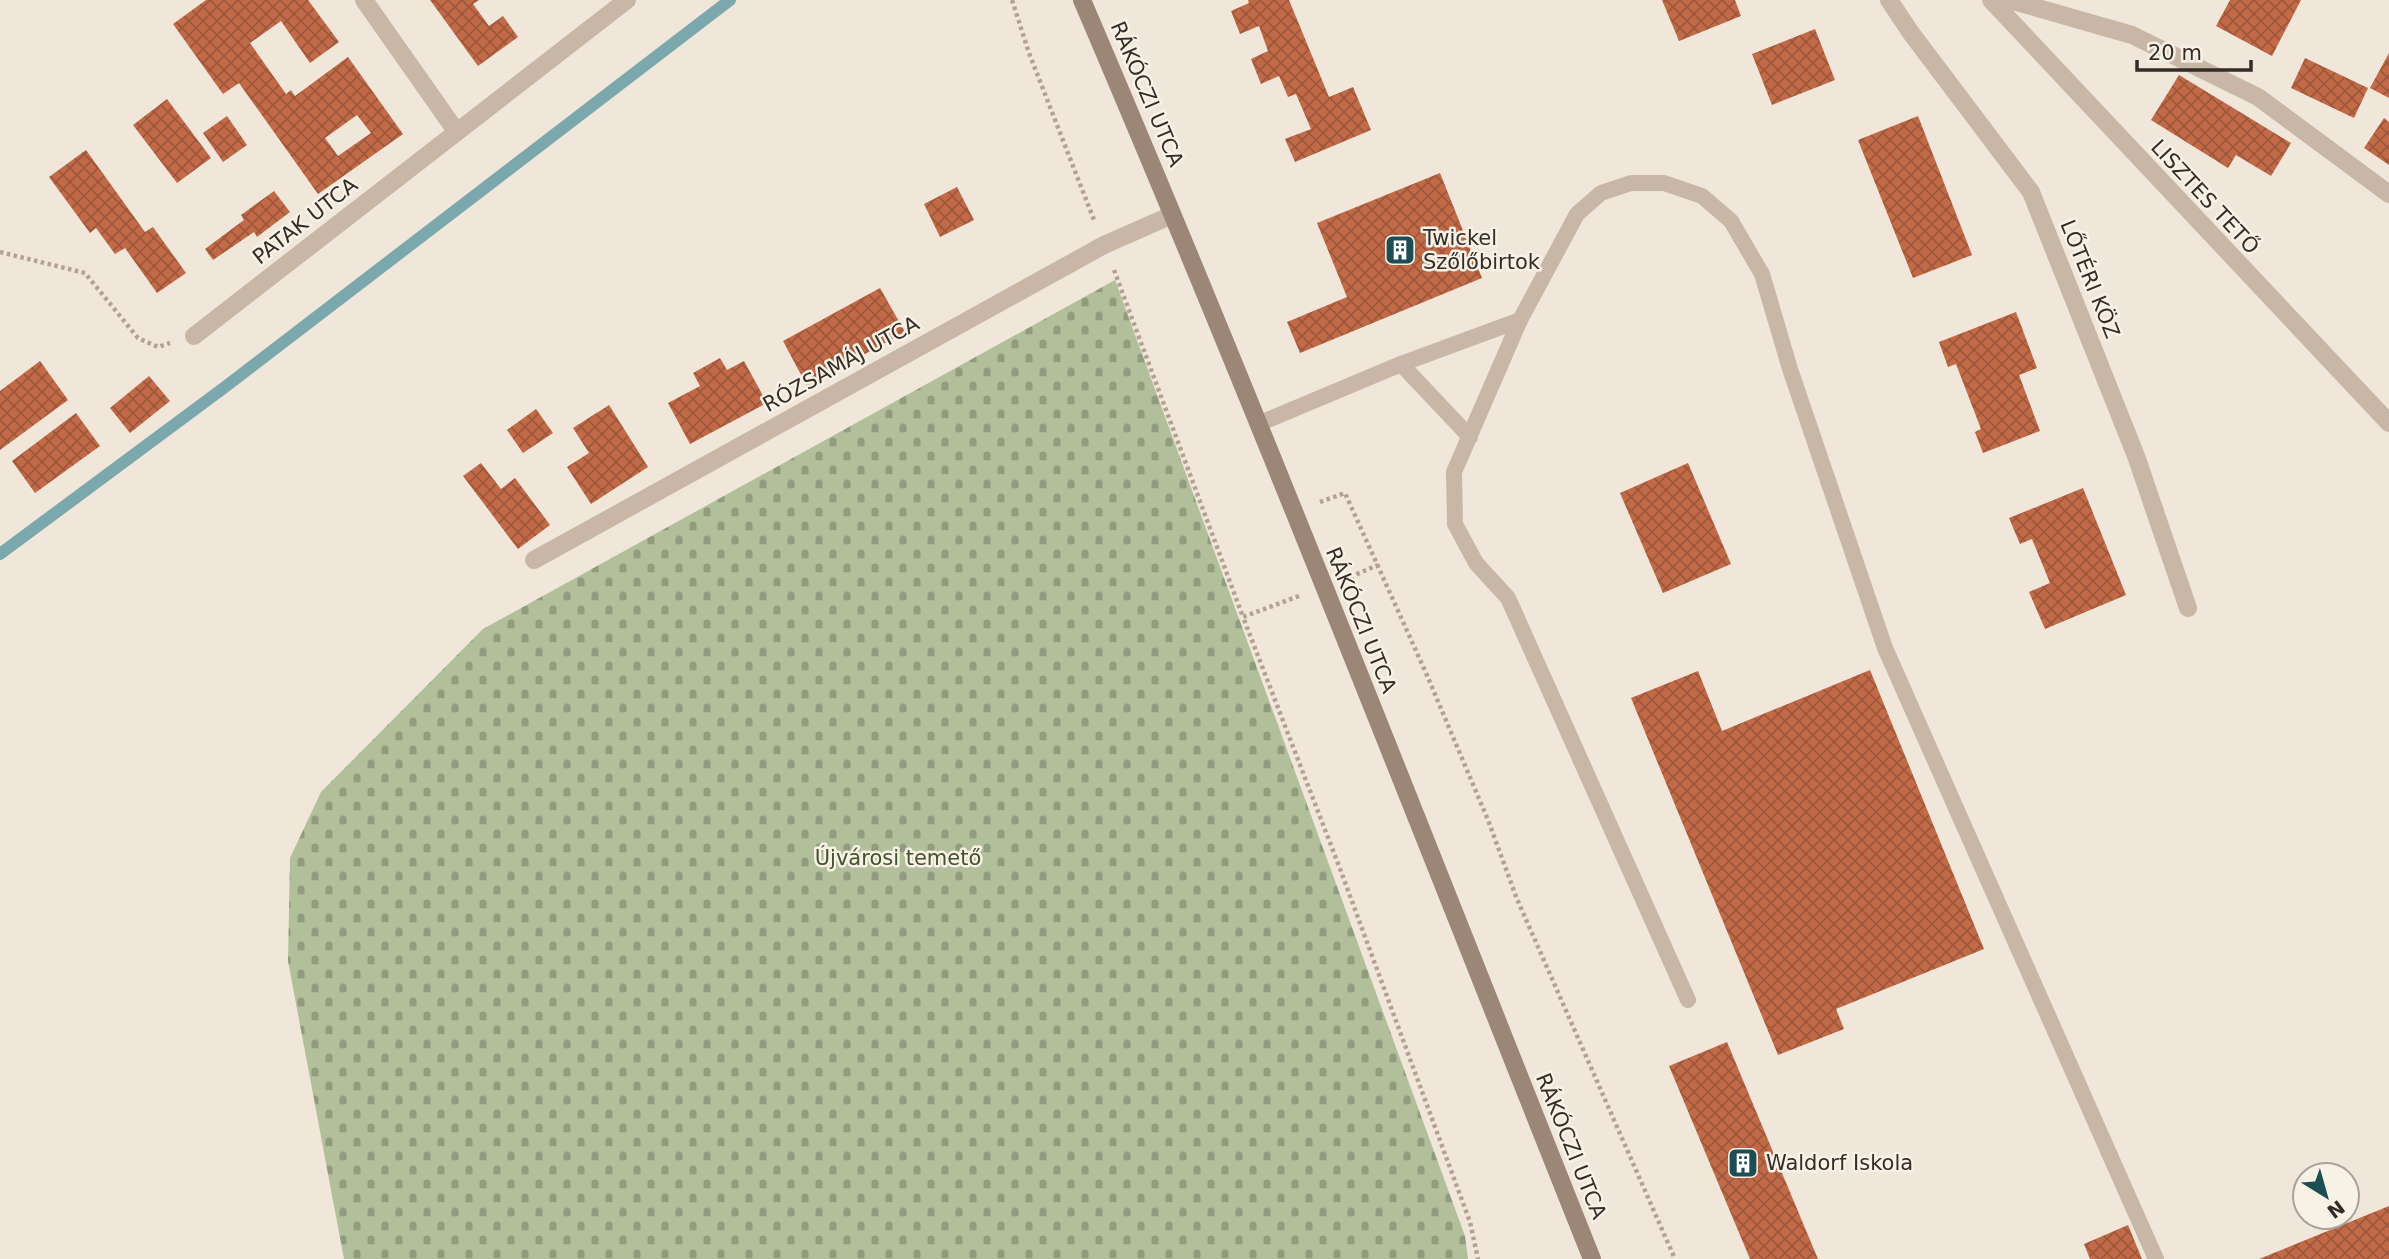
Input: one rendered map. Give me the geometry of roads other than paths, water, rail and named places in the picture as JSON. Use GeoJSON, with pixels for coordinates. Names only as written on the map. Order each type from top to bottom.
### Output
{"type":"FeatureCollection","features":[{"type":"Feature","properties":{"kind":"street"},"geometry":{"type":"LineString","coordinates":[[363,0],[456,131]]}},
{"type":"Feature","properties":{"kind":"street","name":"PATAK UTCA"},"geometry":{"type":"LineString","coordinates":[[194,336],[627,0]]}},
{"type":"Feature","properties":{"kind":"street","name":"RÁKÓCZI UTCA"},"geometry":{"type":"LineString","coordinates":[[1082,0],[1324,587],[1588,1254]]}},
{"type":"Feature","properties":{"kind":"street","name":"LŐTÉRI KÖZ"},"geometry":{"type":"LineString","coordinates":[[1889,0],[2031,192],[2136,456],[2189,608]]}},
{"type":"Feature","properties":{"kind":"street","name":"LISZTES TETŐ"},"geometry":{"type":"LineString","coordinates":[[1991,0],[2389,423]]}},
{"type":"Feature","properties":{"kind":"street"},"geometry":{"type":"LineString","coordinates":[[2010,0],[2132,35],[2258,97],[2389,194]]}},
{"type":"Feature","properties":{"kind":"street","name":"RÓZSAMÁJ UTCA"},"geometry":{"type":"LineString","coordinates":[[534,560],[1104,245],[1172,215]]}},
{"type":"Feature","properties":{"kind":"lane"},"geometry":{"type":"LineString","coordinates":[[1688,1000],[1508,598],[1476,564],[1455,524],[1454,472],[1520,320],[1577,214],[1601,193],[1631,183],[1664,183],[1702,196],[1731,221],[1762,274],[1790,369],[1885,648],[2156,1259]]}},
{"type":"Feature","properties":{"kind":"lane"},"geometry":{"type":"LineString","coordinates":[[1258,424],[1401,364],[1520,320]]}},
{"type":"Feature","properties":{"kind":"lane"},"geometry":{"type":"LineString","coordinates":[[1401,364],[1470,437]]}},
{"type":"Feature","properties":{"kind":"waterway"},"geometry":{"type":"LineString","coordinates":[[0,554],[225,387],[730,0]]}},
{"type":"Feature","properties":{"kind":"place","name":"Twickel Szőlőbirtok"},"geometry":{"type":"Point","coordinates":[1400,250]}},
{"type":"Feature","properties":{"kind":"place","name":"Waldorf Iskola"},"geometry":{"type":"Point","coordinates":[1743,1163]}},
{"type":"Feature","properties":{"kind":"park label","name":"Újvárosi temető"},"geometry":{"type":"Point","coordinates":[898,858]}}]}
